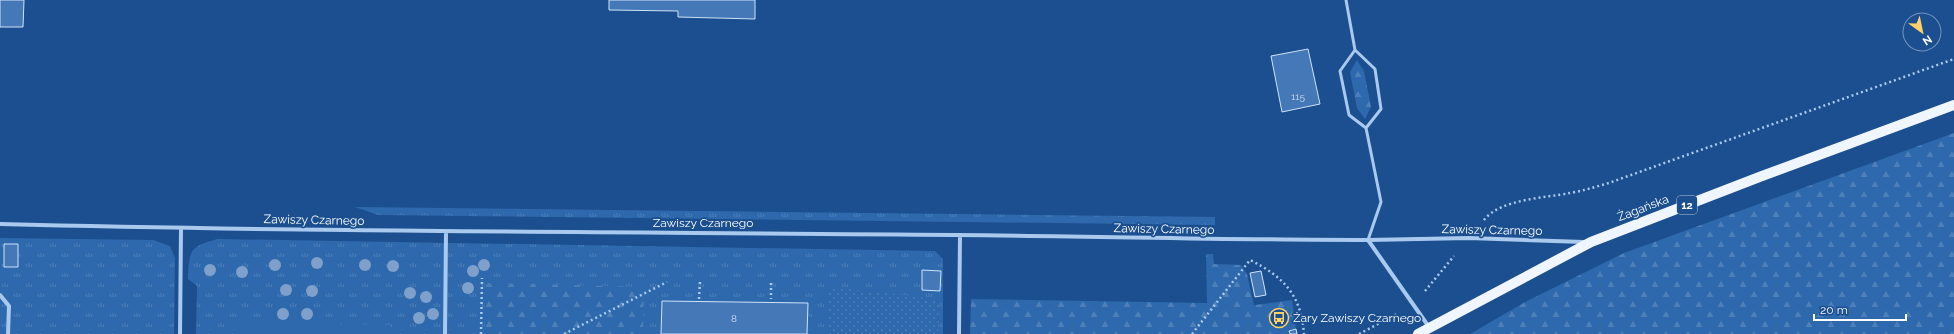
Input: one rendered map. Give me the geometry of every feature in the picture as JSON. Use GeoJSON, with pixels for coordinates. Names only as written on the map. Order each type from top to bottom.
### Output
{"type":"FeatureCollection","features":[{"type":"Feature","properties":{"kind":"main road","name":"Żagańska"},"geometry":{"type":"LineString","coordinates":[[1418,334],[1591,242],[1762,176],[1954,105]]}},
{"type":"Feature","properties":{"kind":"street","name":"Zawiszy Czarnego"},"geometry":{"type":"LineString","coordinates":[[0,224],[181,229],[446,232],[960,235],[1227,240],[1469,238],[1591,242]]}},
{"type":"Feature","properties":{"kind":"street"},"geometry":{"type":"LineString","coordinates":[[180,334],[181,229]]}},
{"type":"Feature","properties":{"kind":"street"},"geometry":{"type":"LineString","coordinates":[[445,334],[446,232]]}},
{"type":"Feature","properties":{"kind":"street"},"geometry":{"type":"LineString","coordinates":[[959,334],[960,235]]}},
{"type":"Feature","properties":{"kind":"street"},"geometry":{"type":"LineString","coordinates":[[1368,240],[1429,327]]}},
{"type":"Feature","properties":{"kind":"street"},"geometry":{"type":"LineString","coordinates":[[0,295],[9,306],[8,334]]}},
{"type":"Feature","properties":{"kind":"lane"},"geometry":{"type":"LineString","coordinates":[[1346,0],[1355,50],[1375,70],[1381,109],[1366,128]]}},
{"type":"Feature","properties":{"kind":"lane"},"geometry":{"type":"LineString","coordinates":[[1355,50],[1340,71],[1349,115],[1366,128],[1380,202],[1368,240]]}},
{"type":"Feature","properties":{"kind":"path"},"geometry":{"type":"LineString","coordinates":[[1359,334],[1414,304],[1490,212],[1523,201],[1572,193],[1606,184],[1954,59]]}},
{"type":"Feature","properties":{"kind":"path"},"geometry":{"type":"LineString","coordinates":[[1192,334],[1250,260],[1272,271],[1287,287],[1298,303],[1304,334]]}},
{"type":"Feature","properties":{"kind":"path"},"geometry":{"type":"LineString","coordinates":[[481,334],[482,278]]}},
{"type":"Feature","properties":{"kind":"path"},"geometry":{"type":"LineString","coordinates":[[564,334],[667,282]]}},
{"type":"Feature","properties":{"kind":"path"},"geometry":{"type":"LineString","coordinates":[[699,298],[700,282]]}},
{"type":"Feature","properties":{"kind":"path"},"geometry":{"type":"LineString","coordinates":[[771,283],[771,299]]}},
{"type":"Feature","properties":{"kind":"green space"},"geometry":{"type":"Polygon","coordinates":[[[1357,60],[1364,71],[1371,107],[1365,119],[1357,108],[1350,72],[1357,60]]]}},
{"type":"Feature","properties":{"kind":"green space"},"geometry":{"type":"Polygon","coordinates":[[[1954,133],[1954,334],[1470,334],[1527,301],[1624,253],[1954,133]]]}},
{"type":"Feature","properties":{"kind":"green space"},"geometry":{"type":"Polygon","coordinates":[[[355,207],[1215,217],[1215,225],[378,215],[355,207]]]}},
{"type":"Feature","properties":{"kind":"green space"},"geometry":{"type":"Polygon","coordinates":[[[0,238],[153,240],[170,246],[175,258],[174,334],[0,334],[0,238]]]}},
{"type":"Feature","properties":{"kind":"green space"},"geometry":{"type":"Polygon","coordinates":[[[218,239],[935,251],[943,259],[943,334],[196,334],[197,286],[188,279],[189,262],[196,247],[218,239]]]}},
{"type":"Feature","properties":{"kind":"green space"},"geometry":{"type":"Polygon","coordinates":[[[1206,254],[1213,254],[1214,264],[1241,265],[1247,274],[1254,305],[1292,300],[1296,329],[1289,331],[1290,334],[970,334],[971,299],[1207,303],[1206,254]]]}},
{"type":"Feature","properties":{"kind":"green space"},"geometry":{"type":"Polygon","coordinates":[[[485,283],[644,287],[643,334],[485,334],[485,283]]]}},
{"type":"Feature","properties":{"kind":"green space"},"geometry":{"type":"Polygon","coordinates":[[[828,287],[922,297],[923,300],[939,300],[938,334],[828,334],[828,287]]]}},
{"type":"Feature","properties":{"kind":"green space"},"geometry":{"type":"Polygon","coordinates":[[[238,322],[390,325],[389,334],[238,334],[238,322]]]}},
{"type":"Feature","properties":{"kind":"building"},"geometry":{"type":"Polygon","coordinates":[[[0,0],[24,0],[23,27],[0,27],[0,0]]]}},
{"type":"Feature","properties":{"kind":"building"},"geometry":{"type":"Polygon","coordinates":[[[609,0],[755,0],[755,19],[678,17],[678,11],[609,10],[609,0]]]}},
{"type":"Feature","properties":{"kind":"building"},"geometry":{"type":"Polygon","coordinates":[[[1308,49],[1320,104],[1282,112],[1271,56],[1308,49]]]}},
{"type":"Feature","properties":{"kind":"building"},"geometry":{"type":"Polygon","coordinates":[[[4,244],[18,244],[18,267],[4,267],[4,244]]]}},
{"type":"Feature","properties":{"kind":"building"},"geometry":{"type":"Polygon","coordinates":[[[922,270],[941,271],[940,291],[922,290],[922,270]]]}},
{"type":"Feature","properties":{"kind":"building"},"geometry":{"type":"Polygon","coordinates":[[[1261,271],[1266,295],[1255,297],[1250,273],[1261,271]]]}},
{"type":"Feature","properties":{"kind":"building"},"geometry":{"type":"Polygon","coordinates":[[[662,301],[808,303],[807,334],[661,334],[662,301]]]}},
{"type":"Feature","properties":{"kind":"building"},"geometry":{"type":"Polygon","coordinates":[[[1296,329],[1297,334],[1290,334],[1289,331],[1296,329]]]}},
{"type":"Feature","properties":{"kind":"place","name":"Żary Zawiszy Czarnego"},"geometry":{"type":"Point","coordinates":[1279,318]}}]}
